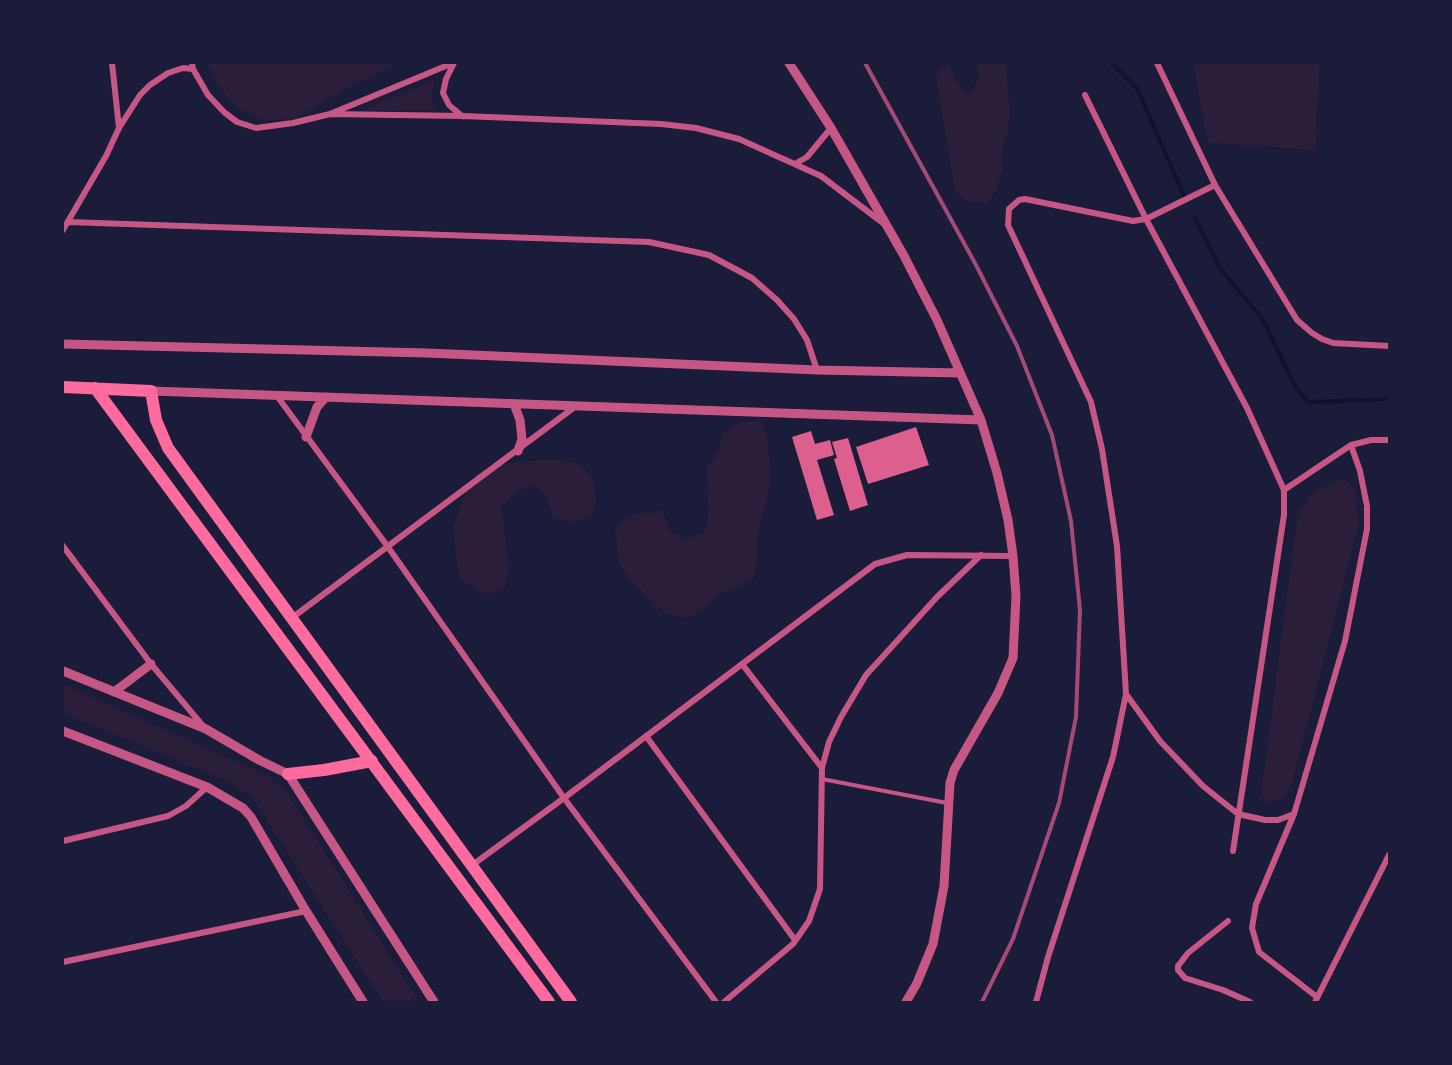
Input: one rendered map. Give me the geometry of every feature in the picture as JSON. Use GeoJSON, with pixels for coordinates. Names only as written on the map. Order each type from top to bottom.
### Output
{"type":"FeatureCollection","features":[{"type":"Feature","properties":{"kind":"main road"},"geometry":{"type":"LineString","coordinates":[[63,387],[151,391],[156,420],[168,448],[571,1002]]}},
{"type":"Feature","properties":{"kind":"main road"},"geometry":{"type":"LineString","coordinates":[[95,388],[549,1002]]}},
{"type":"Feature","properties":{"kind":"main road"},"geometry":{"type":"LineString","coordinates":[[288,774],[372,761]]}},
{"type":"Feature","properties":{"kind":"street"},"geometry":{"type":"LineString","coordinates":[[112,63],[119,128]]}},
{"type":"Feature","properties":{"kind":"street"},"geometry":{"type":"LineString","coordinates":[[63,230],[106,156],[119,128],[140,95],[150,85],[176,70],[192,66],[208,95],[224,112],[237,122],[256,128],[330,114],[454,63]]}},
{"type":"Feature","properties":{"kind":"street"},"geometry":{"type":"LineString","coordinates":[[454,63],[446,79],[443,93],[449,105],[463,116]]}},
{"type":"Feature","properties":{"kind":"street"},"geometry":{"type":"LineString","coordinates":[[789,63],[831,128],[937,320],[981,420],[997,473],[1008,520],[1013,556],[1016,596],[1013,658],[998,693],[954,770],[948,803],[944,886],[933,944],[917,983],[906,1002]]}},
{"type":"Feature","properties":{"kind":"street"},"geometry":{"type":"LineString","coordinates":[[1157,63],[1215,185],[1298,320],[1322,339],[1333,342],[1389,346]]}},
{"type":"Feature","properties":{"kind":"street"},"geometry":{"type":"LineString","coordinates":[[1085,95],[1146,219],[1247,408],[1284,490],[1284,515],[1233,851]]}},
{"type":"Feature","properties":{"kind":"street"},"geometry":{"type":"LineString","coordinates":[[330,114],[463,116],[661,124],[696,128],[739,139],[821,176],[886,226]]}},
{"type":"Feature","properties":{"kind":"street"},"geometry":{"type":"LineString","coordinates":[[795,164],[807,157],[831,128]]}},
{"type":"Feature","properties":{"kind":"street"},"geometry":{"type":"LineString","coordinates":[[1036,1002],[1048,957],[1113,757],[1126,694],[1117,546],[1102,449],[1091,402],[1008,225],[1007,214],[1014,203],[1025,199],[1133,221],[1146,219],[1215,185]]}},
{"type":"Feature","properties":{"kind":"street"},"geometry":{"type":"LineString","coordinates":[[68,222],[649,242],[709,255],[752,278],[794,319],[807,340],[818,370]]}},
{"type":"Feature","properties":{"kind":"street"},"geometry":{"type":"LineString","coordinates":[[63,344],[427,353],[818,370],[960,373]]}},
{"type":"Feature","properties":{"kind":"street"},"geometry":{"type":"LineString","coordinates":[[151,391],[981,420]]}},
{"type":"Feature","properties":{"kind":"street"},"geometry":{"type":"LineString","coordinates":[[277,396],[388,547],[564,798],[716,1002]]}},
{"type":"Feature","properties":{"kind":"street"},"geometry":{"type":"LineString","coordinates":[[306,437],[317,407],[326,397]]}},
{"type":"Feature","properties":{"kind":"street"},"geometry":{"type":"LineString","coordinates":[[514,404],[520,420],[522,439],[518,451]]}},
{"type":"Feature","properties":{"kind":"street"},"geometry":{"type":"LineString","coordinates":[[293,617],[576,406]]}},
{"type":"Feature","properties":{"kind":"street"},"geometry":{"type":"LineString","coordinates":[[1284,490],[1351,445],[1371,440],[1389,440]]}},
{"type":"Feature","properties":{"kind":"street"},"geometry":{"type":"LineString","coordinates":[[1351,445],[1360,471],[1367,506],[1367,529],[1345,641],[1294,814],[1256,904],[1252,928],[1259,952],[1316,999],[1389,855]]}},
{"type":"Feature","properties":{"kind":"street"},"geometry":{"type":"LineString","coordinates":[[63,546],[151,664],[206,729]]}},
{"type":"Feature","properties":{"kind":"street"},"geometry":{"type":"LineString","coordinates":[[471,866],[875,564],[907,555],[1013,556]]}},
{"type":"Feature","properties":{"kind":"street"},"geometry":{"type":"LineString","coordinates":[[724,1002],[793,944],[809,921],[820,890],[822,768],[841,717],[866,675],[937,597],[981,555]]}},
{"type":"Feature","properties":{"kind":"street"},"geometry":{"type":"LineString","coordinates":[[114,693],[151,664]]}},
{"type":"Feature","properties":{"kind":"street"},"geometry":{"type":"LineString","coordinates":[[742,664],[822,768]]}},
{"type":"Feature","properties":{"kind":"street"},"geometry":{"type":"LineString","coordinates":[[63,671],[206,729],[288,774],[434,1002]]}},
{"type":"Feature","properties":{"kind":"street"},"geometry":{"type":"LineString","coordinates":[[1126,694],[1160,741],[1203,786],[1238,813],[1265,820],[1278,820],[1294,814]]}},
{"type":"Feature","properties":{"kind":"street"},"geometry":{"type":"LineString","coordinates":[[63,731],[235,801],[251,817],[363,1002]]}},
{"type":"Feature","properties":{"kind":"street"},"geometry":{"type":"LineString","coordinates":[[646,736],[795,940]]}},
{"type":"Feature","properties":{"kind":"street"},"geometry":{"type":"LineString","coordinates":[[63,841],[168,816],[186,806],[207,788]]}},
{"type":"Feature","properties":{"kind":"street"},"geometry":{"type":"LineString","coordinates":[[63,962],[306,911]]}},
{"type":"Feature","properties":{"kind":"street"},"geometry":{"type":"LineString","coordinates":[[1228,921],[1188,953],[1178,966],[1178,970],[1185,978],[1223,990],[1250,1002]]}},
{"type":"Feature","properties":{"kind":"lane"},"geometry":{"type":"LineString","coordinates":[[822,779],[948,803]]}},
{"type":"Feature","properties":{"kind":"shaded area"},"geometry":{"type":"Polygon","coordinates":[[[207,63],[399,63],[352,85],[296,118],[264,121],[237,107],[219,87],[207,63]]]}},
{"type":"Feature","properties":{"kind":"shaded area"},"geometry":{"type":"Polygon","coordinates":[[[948,63],[956,81],[968,96],[979,80],[976,63],[1006,63],[1010,111],[1008,132],[1002,150],[1002,170],[997,188],[987,204],[967,202],[955,191],[936,76],[948,63]]]}},
{"type":"Feature","properties":{"kind":"shaded area"},"geometry":{"type":"Polygon","coordinates":[[[1193,63],[1320,63],[1315,150],[1208,143],[1193,63]]]}},
{"type":"Feature","properties":{"kind":"shaded area"},"geometry":{"type":"Polygon","coordinates":[[[434,80],[431,100],[436,110],[364,110],[434,80]]]}},
{"type":"Feature","properties":{"kind":"shaded area"},"geometry":{"type":"Polygon","coordinates":[[[760,420],[768,440],[771,482],[757,537],[757,561],[753,580],[716,596],[703,610],[686,618],[664,612],[630,580],[619,563],[615,530],[622,518],[663,510],[669,530],[685,540],[705,532],[709,513],[706,469],[719,452],[722,434],[739,423],[760,420]]]}},
{"type":"Feature","properties":{"kind":"shaded area"},"geometry":{"type":"Polygon","coordinates":[[[537,460],[561,460],[580,464],[593,477],[596,498],[592,516],[572,522],[553,518],[548,498],[534,485],[517,492],[501,506],[509,569],[505,587],[488,595],[461,580],[458,569],[453,528],[466,490],[476,474],[496,465],[537,460]]]}},
{"type":"Feature","properties":{"kind":"shaded area"},"geometry":{"type":"Polygon","coordinates":[[[1345,478],[1355,490],[1359,523],[1292,783],[1286,795],[1275,801],[1266,802],[1261,794],[1297,518],[1309,496],[1345,478]]]}},
{"type":"Feature","properties":{"kind":"shaded area"},"geometry":{"type":"Polygon","coordinates":[[[63,684],[268,776],[288,794],[419,1002],[383,1002],[253,798],[232,783],[63,713],[63,684]]]}},
{"type":"Feature","properties":{"kind":"building"},"geometry":{"type":"Polygon","coordinates":[[[916,427],[929,465],[868,484],[856,447],[916,427]]]}},
{"type":"Feature","properties":{"kind":"building"},"geometry":{"type":"Polygon","coordinates":[[[811,431],[815,444],[830,440],[834,455],[817,460],[834,515],[817,520],[792,437],[811,431]]]}},
{"type":"Feature","properties":{"kind":"building"},"geometry":{"type":"Polygon","coordinates":[[[848,438],[868,505],[850,511],[834,459],[837,458],[832,442],[848,438]]]}},
{"type":"Feature","properties":{"kind":"waterway"},"geometry":{"type":"LineString","coordinates":[[1112,63],[1137,88],[1184,196]]}},
{"type":"Feature","properties":{"kind":"waterway"},"geometry":{"type":"LineString","coordinates":[[1195,218],[1220,268],[1263,320],[1297,390],[1309,402],[1389,399]]}},
{"type":"Feature","properties":{"kind":"railway"},"geometry":{"type":"LineString","coordinates":[[865,63],[976,265],[1017,346],[1052,435],[1071,521],[1080,610],[1076,717],[1059,803],[1013,939],[982,1002]]}}]}
